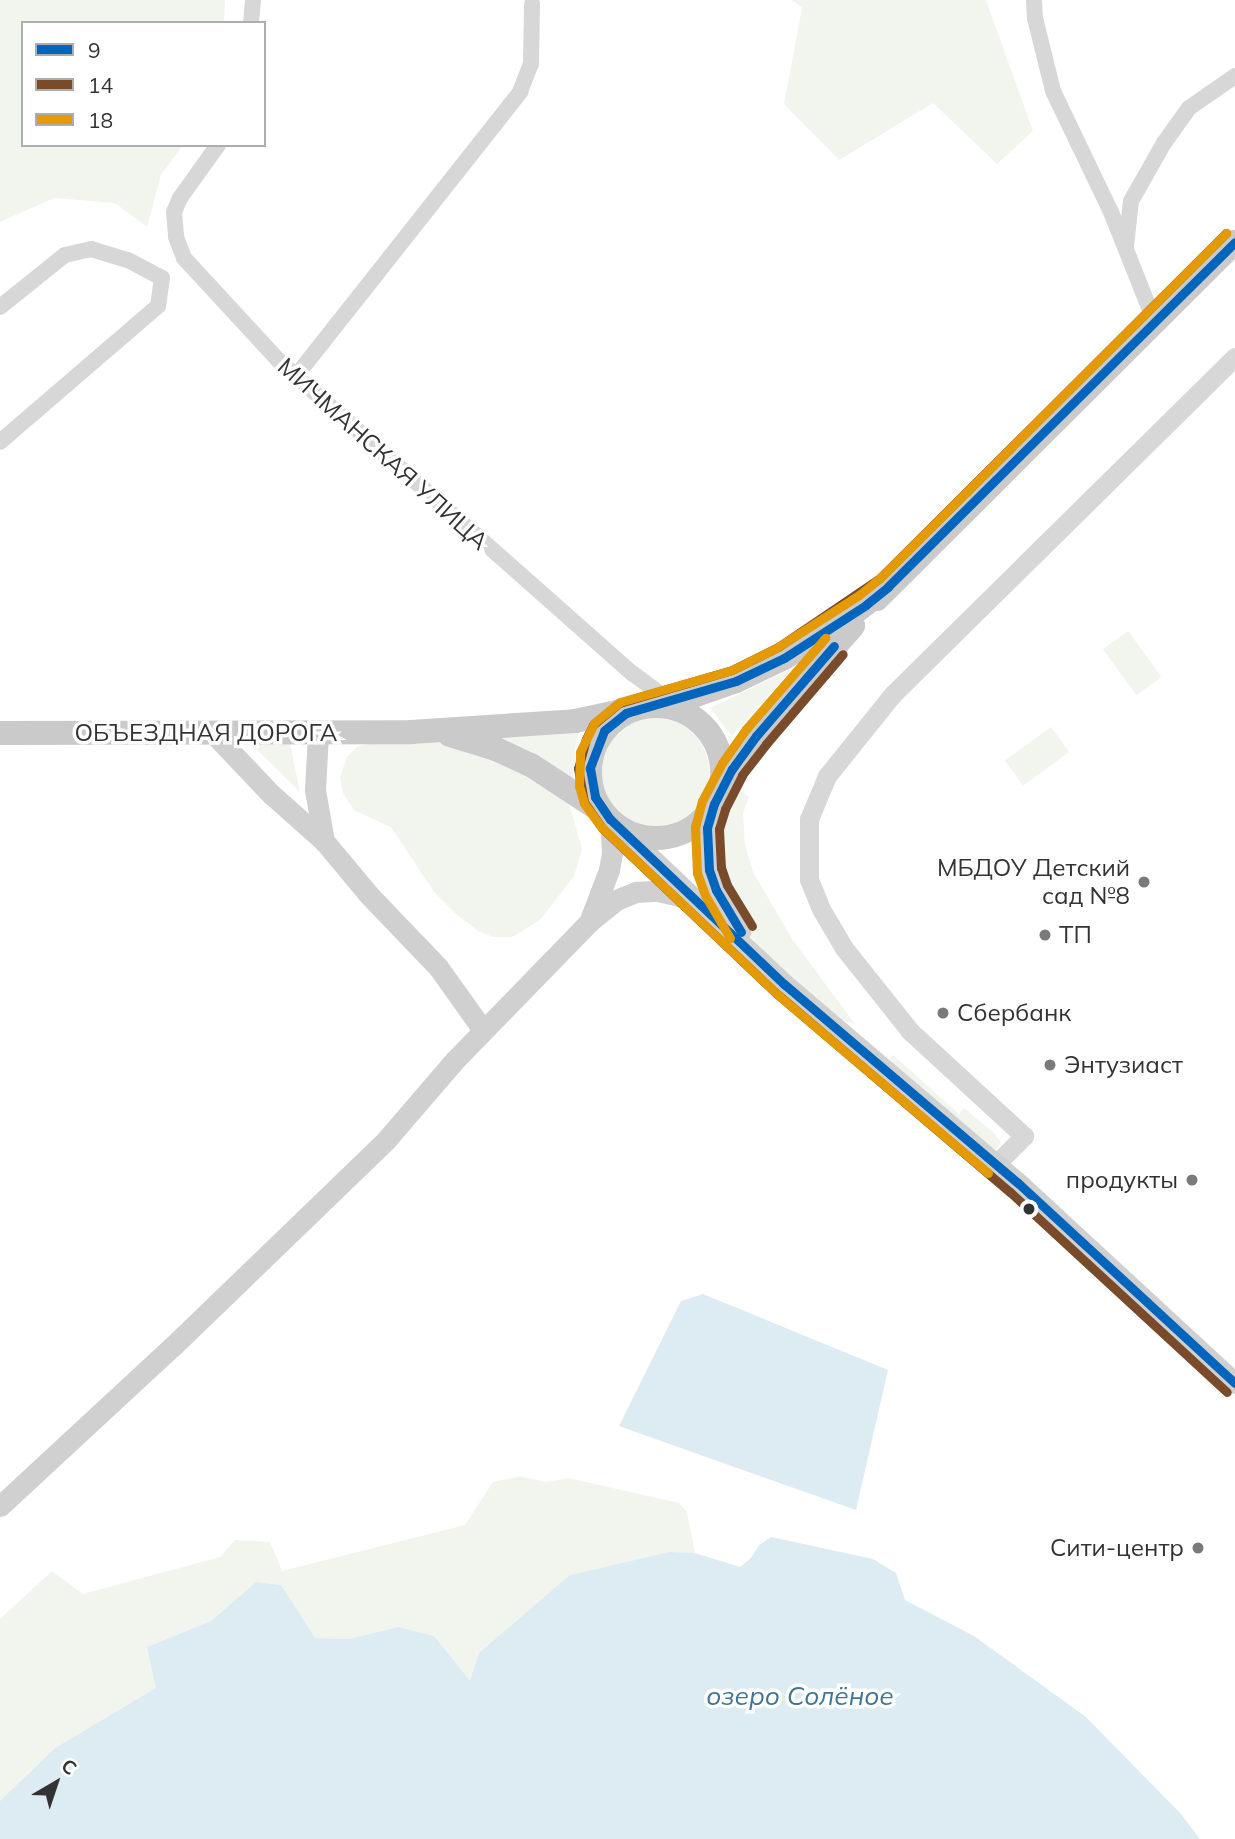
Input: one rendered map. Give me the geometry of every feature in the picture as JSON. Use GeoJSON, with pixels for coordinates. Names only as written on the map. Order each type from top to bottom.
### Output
{"type":"FeatureCollection","features":[{"type":"Feature","properties":{"kind":"main road"},"geometry":{"type":"LineString","coordinates":[[411,732],[455,735],[496,749],[563,783],[629,832],[643,836],[670,836],[694,826],[714,804],[732,769],[756,736],[888,587],[1235,242]]}},
{"type":"Feature","properties":{"kind":"main road"},"geometry":{"type":"LineString","coordinates":[[411,732],[575,721],[670,701],[736,681],[784,658],[834,628],[888,587]]}},
{"type":"Feature","properties":{"kind":"main road"},"geometry":{"type":"LineString","coordinates":[[784,984],[744,937],[716,890],[706,848],[706,828],[721,780],[720,755],[710,735],[693,718],[665,707],[639,708],[614,721],[604,731],[592,755],[590,768],[595,797],[611,819],[784,984],[996,1164],[1235,1383]]}},
{"type":"Feature","properties":{"kind":"main road","name":"ОБЪЕЗДНАЯ ДОРОГА"},"geometry":{"type":"LineString","coordinates":[[0,733],[411,732]]}},
{"type":"Feature","properties":{"kind":"main road"},"geometry":{"type":"LineString","coordinates":[[214,734],[271,794],[324,841],[369,895],[438,967],[483,1030]]}},
{"type":"Feature","properties":{"kind":"main road"},"geometry":{"type":"LineString","coordinates":[[318,734],[315,790],[324,841]]}},
{"type":"Feature","properties":{"kind":"main road"},"geometry":{"type":"LineString","coordinates":[[589,922],[609,870],[612,853],[611,819]]}},
{"type":"Feature","properties":{"kind":"main road"},"geometry":{"type":"LineString","coordinates":[[0,1506],[173,1346],[387,1139],[483,1030],[589,922],[616,900],[636,892],[658,891],[679,896],[705,908]]}},
{"type":"Feature","properties":{"kind":"street"},"geometry":{"type":"LineString","coordinates":[[251,21],[253,0]]}},
{"type":"Feature","properties":{"kind":"street"},"geometry":{"type":"LineString","coordinates":[[1034,0],[1035,18],[1053,92],[1126,248],[1154,320]]}},
{"type":"Feature","properties":{"kind":"street"},"geometry":{"type":"LineString","coordinates":[[296,376],[520,92],[531,64],[532,4]]}},
{"type":"Feature","properties":{"kind":"street"},"geometry":{"type":"LineString","coordinates":[[1126,248],[1131,201],[1164,143],[1189,108],[1235,76]]}},
{"type":"Feature","properties":{"kind":"street","name":"МИЧМАНСКАЯ УЛИЦА"},"geometry":{"type":"LineString","coordinates":[[217,147],[180,198],[174,212],[176,237],[184,258],[216,297],[296,376],[632,673],[693,718]]}},
{"type":"Feature","properties":{"kind":"street"},"geometry":{"type":"LineString","coordinates":[[0,307],[65,255],[91,248],[128,260],[162,278],[159,306],[0,442]]}},
{"type":"Feature","properties":{"kind":"street"},"geometry":{"type":"LineString","coordinates":[[996,1164],[1024,1136],[910,1031],[844,948],[821,909],[809,880],[808,819],[827,776],[893,694],[1235,357]]}},
{"type":"Feature","properties":{"kind":"shaded area"},"geometry":{"type":"Polygon","coordinates":[[[0,0],[225,0],[224,21],[21,21],[21,147],[182,147],[161,175],[147,227],[115,203],[54,198],[0,222],[0,0]]]}},
{"type":"Feature","properties":{"kind":"shaded area"},"geometry":{"type":"Polygon","coordinates":[[[792,0],[986,0],[1033,131],[997,164],[933,103],[839,160],[784,104],[802,8],[792,0]]]}},
{"type":"Feature","properties":{"kind":"shaded area"},"geometry":{"type":"Polygon","coordinates":[[[1128,631],[1162,677],[1136,695],[1103,649],[1128,631]]]}},
{"type":"Feature","properties":{"kind":"shaded area"},"geometry":{"type":"Polygon","coordinates":[[[793,668],[732,736],[710,708],[793,668]]]}},
{"type":"Feature","properties":{"kind":"shaded area"},"geometry":{"type":"Polygon","coordinates":[[[655,718],[676,722],[693,734],[705,751],[709,772],[705,793],[693,810],[676,822],[655,826],[634,822],[617,810],[605,793],[601,772],[605,751],[617,734],[634,722],[655,718]]]}},
{"type":"Feature","properties":{"kind":"shaded area"},"geometry":{"type":"Polygon","coordinates":[[[583,726],[576,739],[573,781],[497,737],[583,726]]]}},
{"type":"Feature","properties":{"kind":"shaded area"},"geometry":{"type":"Polygon","coordinates":[[[1051,727],[1069,752],[1023,786],[1005,761],[1051,727]]]}},
{"type":"Feature","properties":{"kind":"shaded area"},"geometry":{"type":"Polygon","coordinates":[[[245,738],[289,739],[300,792],[245,738]]]}},
{"type":"Feature","properties":{"kind":"shaded area"},"geometry":{"type":"Polygon","coordinates":[[[421,740],[454,743],[512,765],[558,792],[570,806],[582,849],[574,876],[540,920],[512,937],[493,937],[478,931],[456,914],[434,892],[391,827],[355,811],[343,793],[340,777],[347,757],[357,747],[373,742],[421,740]]]}},
{"type":"Feature","properties":{"kind":"shaded area"},"geometry":{"type":"Polygon","coordinates":[[[739,790],[749,797],[743,813],[745,845],[753,872],[792,939],[855,1024],[834,1018],[779,968],[745,930],[722,880],[720,859],[725,820],[739,790]]]}},
{"type":"Feature","properties":{"kind":"shaded area"},"geometry":{"type":"Polygon","coordinates":[[[893,1055],[959,1114],[964,1108],[993,1132],[1001,1142],[998,1148],[993,1150],[888,1061],[893,1055]]]}},
{"type":"Feature","properties":{"kind":"shaded area"},"geometry":{"type":"Polygon","coordinates":[[[520,1476],[546,1482],[568,1478],[679,1503],[687,1512],[695,1553],[670,1552],[470,1681],[398,1627],[349,1639],[314,1638],[281,1585],[256,1582],[211,1621],[147,1647],[157,1688],[55,1748],[0,1801],[0,1619],[52,1571],[83,1594],[220,1557],[235,1540],[270,1542],[282,1571],[465,1525],[493,1482],[520,1476]]]}},
{"type":"Feature","properties":{"kind":"water"},"geometry":{"type":"Polygon","coordinates":[[[703,1294],[888,1370],[856,1510],[619,1426],[681,1301],[703,1294]]]}},
{"type":"Feature","properties":{"kind":"water","name":"озеро Солёное"},"geometry":{"type":"Polygon","coordinates":[[[771,1537],[873,1559],[896,1573],[905,1600],[974,1636],[1086,1717],[1181,1814],[1200,1839],[0,1839],[0,1801],[55,1748],[156,1688],[147,1647],[211,1621],[256,1582],[281,1585],[315,1638],[349,1639],[398,1627],[434,1636],[470,1681],[479,1653],[570,1575],[670,1552],[695,1553],[740,1567],[751,1558],[759,1545],[771,1537]]]}},
{"type":"Feature","properties":{"kind":"transit line","name":"14"},"geometry":{"type":"LineString","coordinates":[[1226,233],[880,578],[778,647],[732,670],[619,703],[593,725],[578,768],[584,802],[602,828],[776,993],[1010,1192],[1227,1392]]}},
{"type":"Feature","properties":{"kind":"transit line","name":"18"},"geometry":{"type":"LineString","coordinates":[[988,1173],[776,993],[602,828],[584,803],[579,786],[580,752],[594,723],[620,702],[732,670],[778,647],[859,595],[880,578],[1226,233]]}},
{"type":"Feature","properties":{"kind":"transit line","name":"9"},"geometry":{"type":"LineString","coordinates":[[1235,242],[888,587],[866,605],[784,658],[736,681],[626,713],[604,731],[590,768],[595,797],[610,819],[784,984],[1018,1183],[1235,1383]]}},
{"type":"Feature","properties":{"kind":"transit line","name":"18"},"geometry":{"type":"LineString","coordinates":[[730,938],[705,895],[697,873],[695,827],[702,801],[722,763],[746,729],[825,638]]}},
{"type":"Feature","properties":{"kind":"transit line","name":"9"},"geometry":{"type":"LineString","coordinates":[[741,932],[716,890],[709,870],[707,828],[714,804],[732,769],[756,736],[834,646]]}},
{"type":"Feature","properties":{"kind":"transit line","name":"14"},"geometry":{"type":"LineString","coordinates":[[752,926],[727,885],[721,868],[719,829],[725,809],[742,775],[843,654]]}},
{"type":"Feature","properties":{"kind":"place","name":"МБДОУ Детский сад №8"},"geometry":{"type":"Point","coordinates":[1144,882]}},
{"type":"Feature","properties":{"kind":"place","name":"ТП"},"geometry":{"type":"Point","coordinates":[1045,935]}},
{"type":"Feature","properties":{"kind":"place","name":"Сбербанк"},"geometry":{"type":"Point","coordinates":[943,1013]}},
{"type":"Feature","properties":{"kind":"place","name":"Энтузиаст"},"geometry":{"type":"Point","coordinates":[1050,1065]}},
{"type":"Feature","properties":{"kind":"place","name":"продукты"},"geometry":{"type":"Point","coordinates":[1192,1180]}},
{"type":"Feature","properties":{"kind":"place","name":"Сити-центр"},"geometry":{"type":"Point","coordinates":[1198,1548]}}]}
